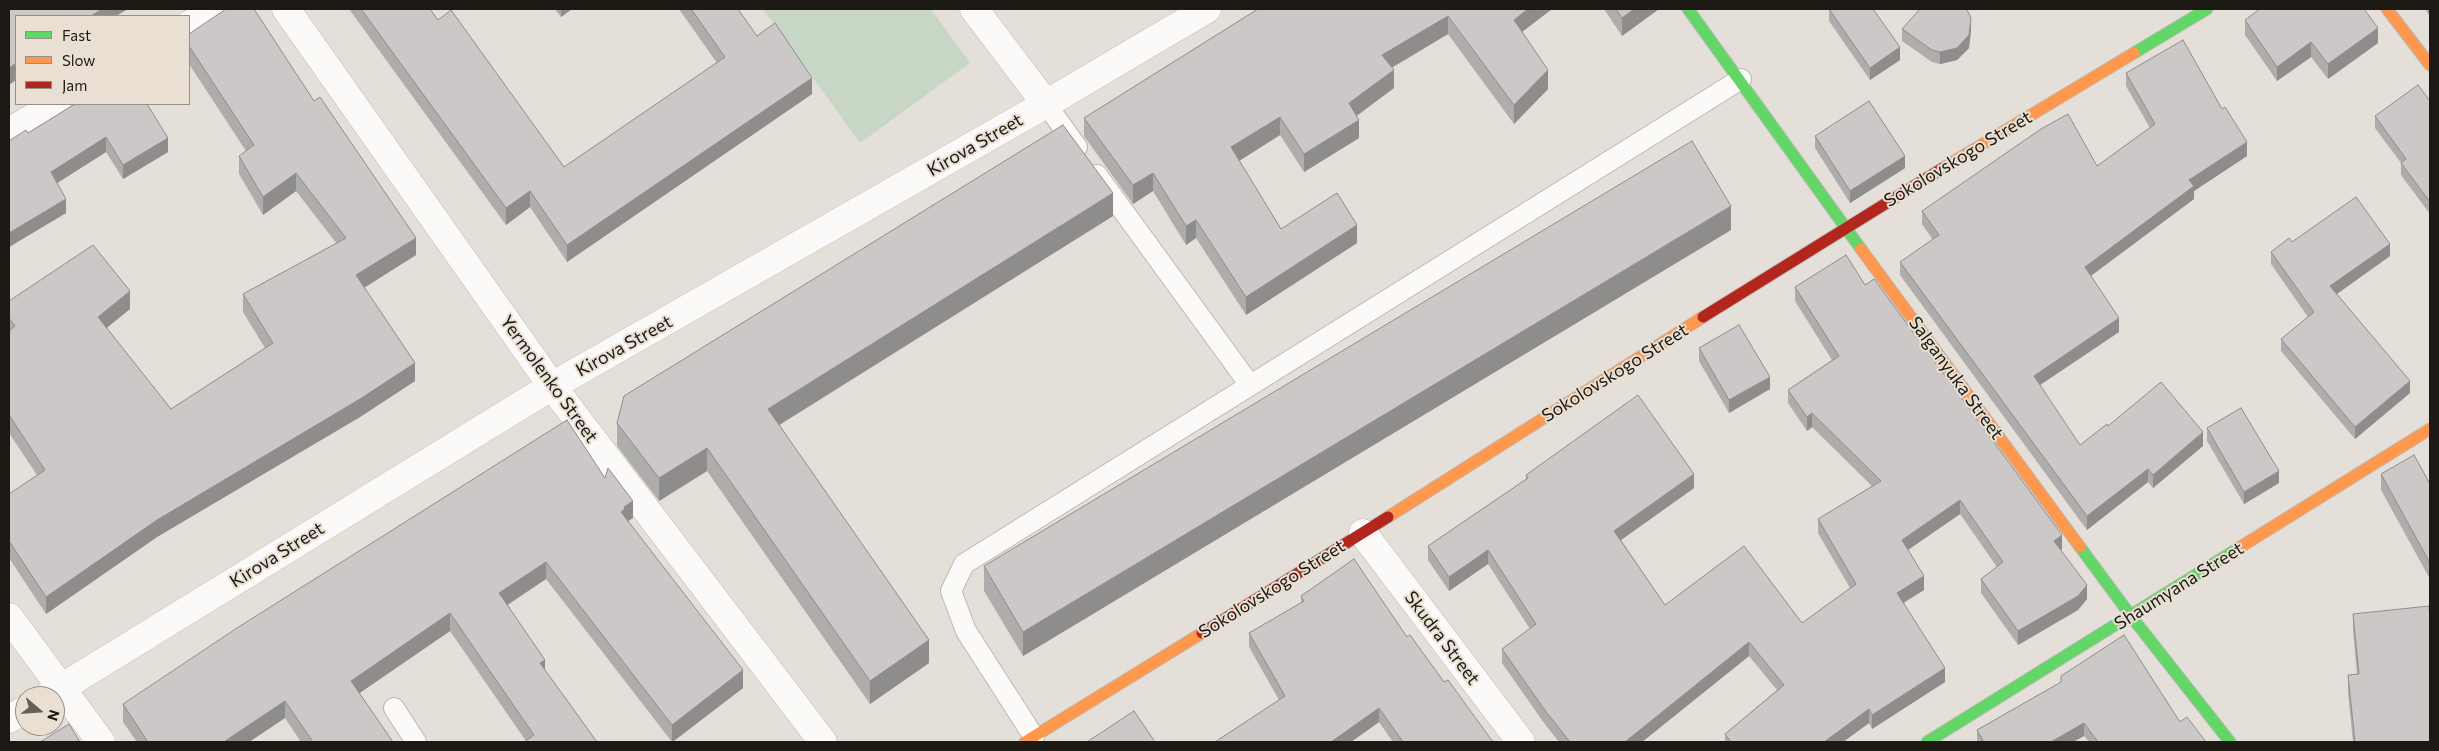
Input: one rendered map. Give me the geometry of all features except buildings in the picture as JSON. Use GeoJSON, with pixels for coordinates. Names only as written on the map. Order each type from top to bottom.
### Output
{"type":"FeatureCollection","features":[{"type":"Feature","properties":{"kind":"street"},"geometry":{"type":"LineString","coordinates":[[190,24],[216,9]]}},
{"type":"Feature","properties":{"kind":"street","name":"Yermolenko Street"},"geometry":{"type":"LineString","coordinates":[[286,9],[552,386],[823,742]]}},
{"type":"Feature","properties":{"kind":"street"},"geometry":{"type":"LineString","coordinates":[[974,9],[1046,104]]}},
{"type":"Feature","properties":{"kind":"street","name":"Kirova Street"},"geometry":{"type":"LineString","coordinates":[[65,686],[552,386],[1046,104],[1208,9]]}},
{"type":"Feature","properties":{"kind":"street","name":"Salganyuka Street"},"geometry":{"type":"LineString","coordinates":[[1688,9],[1741,79],[1845,227],[2131,616],[2230,742]]}},
{"type":"Feature","properties":{"kind":"street","name":"Sokolovskogo Street"},"geometry":{"type":"LineString","coordinates":[[1029,740],[1363,533],[1845,227],[2207,9]]}},
{"type":"Feature","properties":{"kind":"street"},"geometry":{"type":"LineString","coordinates":[[2387,9],[2430,65]]}},
{"type":"Feature","properties":{"kind":"street"},"geometry":{"type":"LineString","coordinates":[[9,132],[54,105]]}},
{"type":"Feature","properties":{"kind":"street","name":"Shaumyana Street"},"geometry":{"type":"LineString","coordinates":[[1927,742],[2430,429]]}},
{"type":"Feature","properties":{"kind":"street","name":"Skudra Street"},"geometry":{"type":"LineString","coordinates":[[1363,533],[1521,742]]}},
{"type":"Feature","properties":{"kind":"street"},"geometry":{"type":"LineString","coordinates":[[9,617],[51,686]]}},
{"type":"Feature","properties":{"kind":"street"},"geometry":{"type":"LineString","coordinates":[[65,703],[101,742]]}},
{"type":"Feature","properties":{"kind":"lane"},"geometry":{"type":"LineString","coordinates":[[1029,740],[966,631],[951,591],[964,564],[1741,79]]}},
{"type":"Feature","properties":{"kind":"lane"},"geometry":{"type":"LineString","coordinates":[[1046,104],[1250,385]]}},
{"type":"Feature","properties":{"kind":"lane"},"geometry":{"type":"LineString","coordinates":[[394,708],[416,742]]}},
{"type":"Feature","properties":{"kind":"green space"},"geometry":{"type":"Polygon","coordinates":[[[763,9],[931,9],[970,63],[860,143],[763,9]]]}},
{"type":"Feature","properties":{"kind":"traffic: fast"},"geometry":{"type":"LineString","coordinates":[[1688,9],[1861,249]]}},
{"type":"Feature","properties":{"kind":"traffic: fast"},"geometry":{"type":"LineString","coordinates":[[2134,53],[2207,9]]}},
{"type":"Feature","properties":{"kind":"traffic: fast"},"geometry":{"type":"LineString","coordinates":[[1927,742],[2242,546]]}},
{"type":"Feature","properties":{"kind":"traffic: fast"},"geometry":{"type":"LineString","coordinates":[[2080,547],[2131,616],[2230,742]]}},
{"type":"Feature","properties":{"kind":"traffic: slow"},"geometry":{"type":"LineString","coordinates":[[2387,9],[2430,65]]}},
{"type":"Feature","properties":{"kind":"traffic: slow"},"geometry":{"type":"LineString","coordinates":[[1943,168],[2134,53]]}},
{"type":"Feature","properties":{"kind":"traffic: slow"},"geometry":{"type":"LineString","coordinates":[[1861,249],[2080,547]]}},
{"type":"Feature","properties":{"kind":"traffic: slow"},"geometry":{"type":"LineString","coordinates":[[1388,517],[1703,317]]}},
{"type":"Feature","properties":{"kind":"traffic: slow"},"geometry":{"type":"LineString","coordinates":[[2242,546],[2430,429]]}},
{"type":"Feature","properties":{"kind":"traffic: slow"},"geometry":{"type":"LineString","coordinates":[[1025,742],[1202,633]]}},
{"type":"Feature","properties":{"kind":"traffic: jam"},"geometry":{"type":"LineString","coordinates":[[1703,317],[1943,168]]}},
{"type":"Feature","properties":{"kind":"traffic: jam"},"geometry":{"type":"LineString","coordinates":[[1202,633],[1388,517]]}}]}
